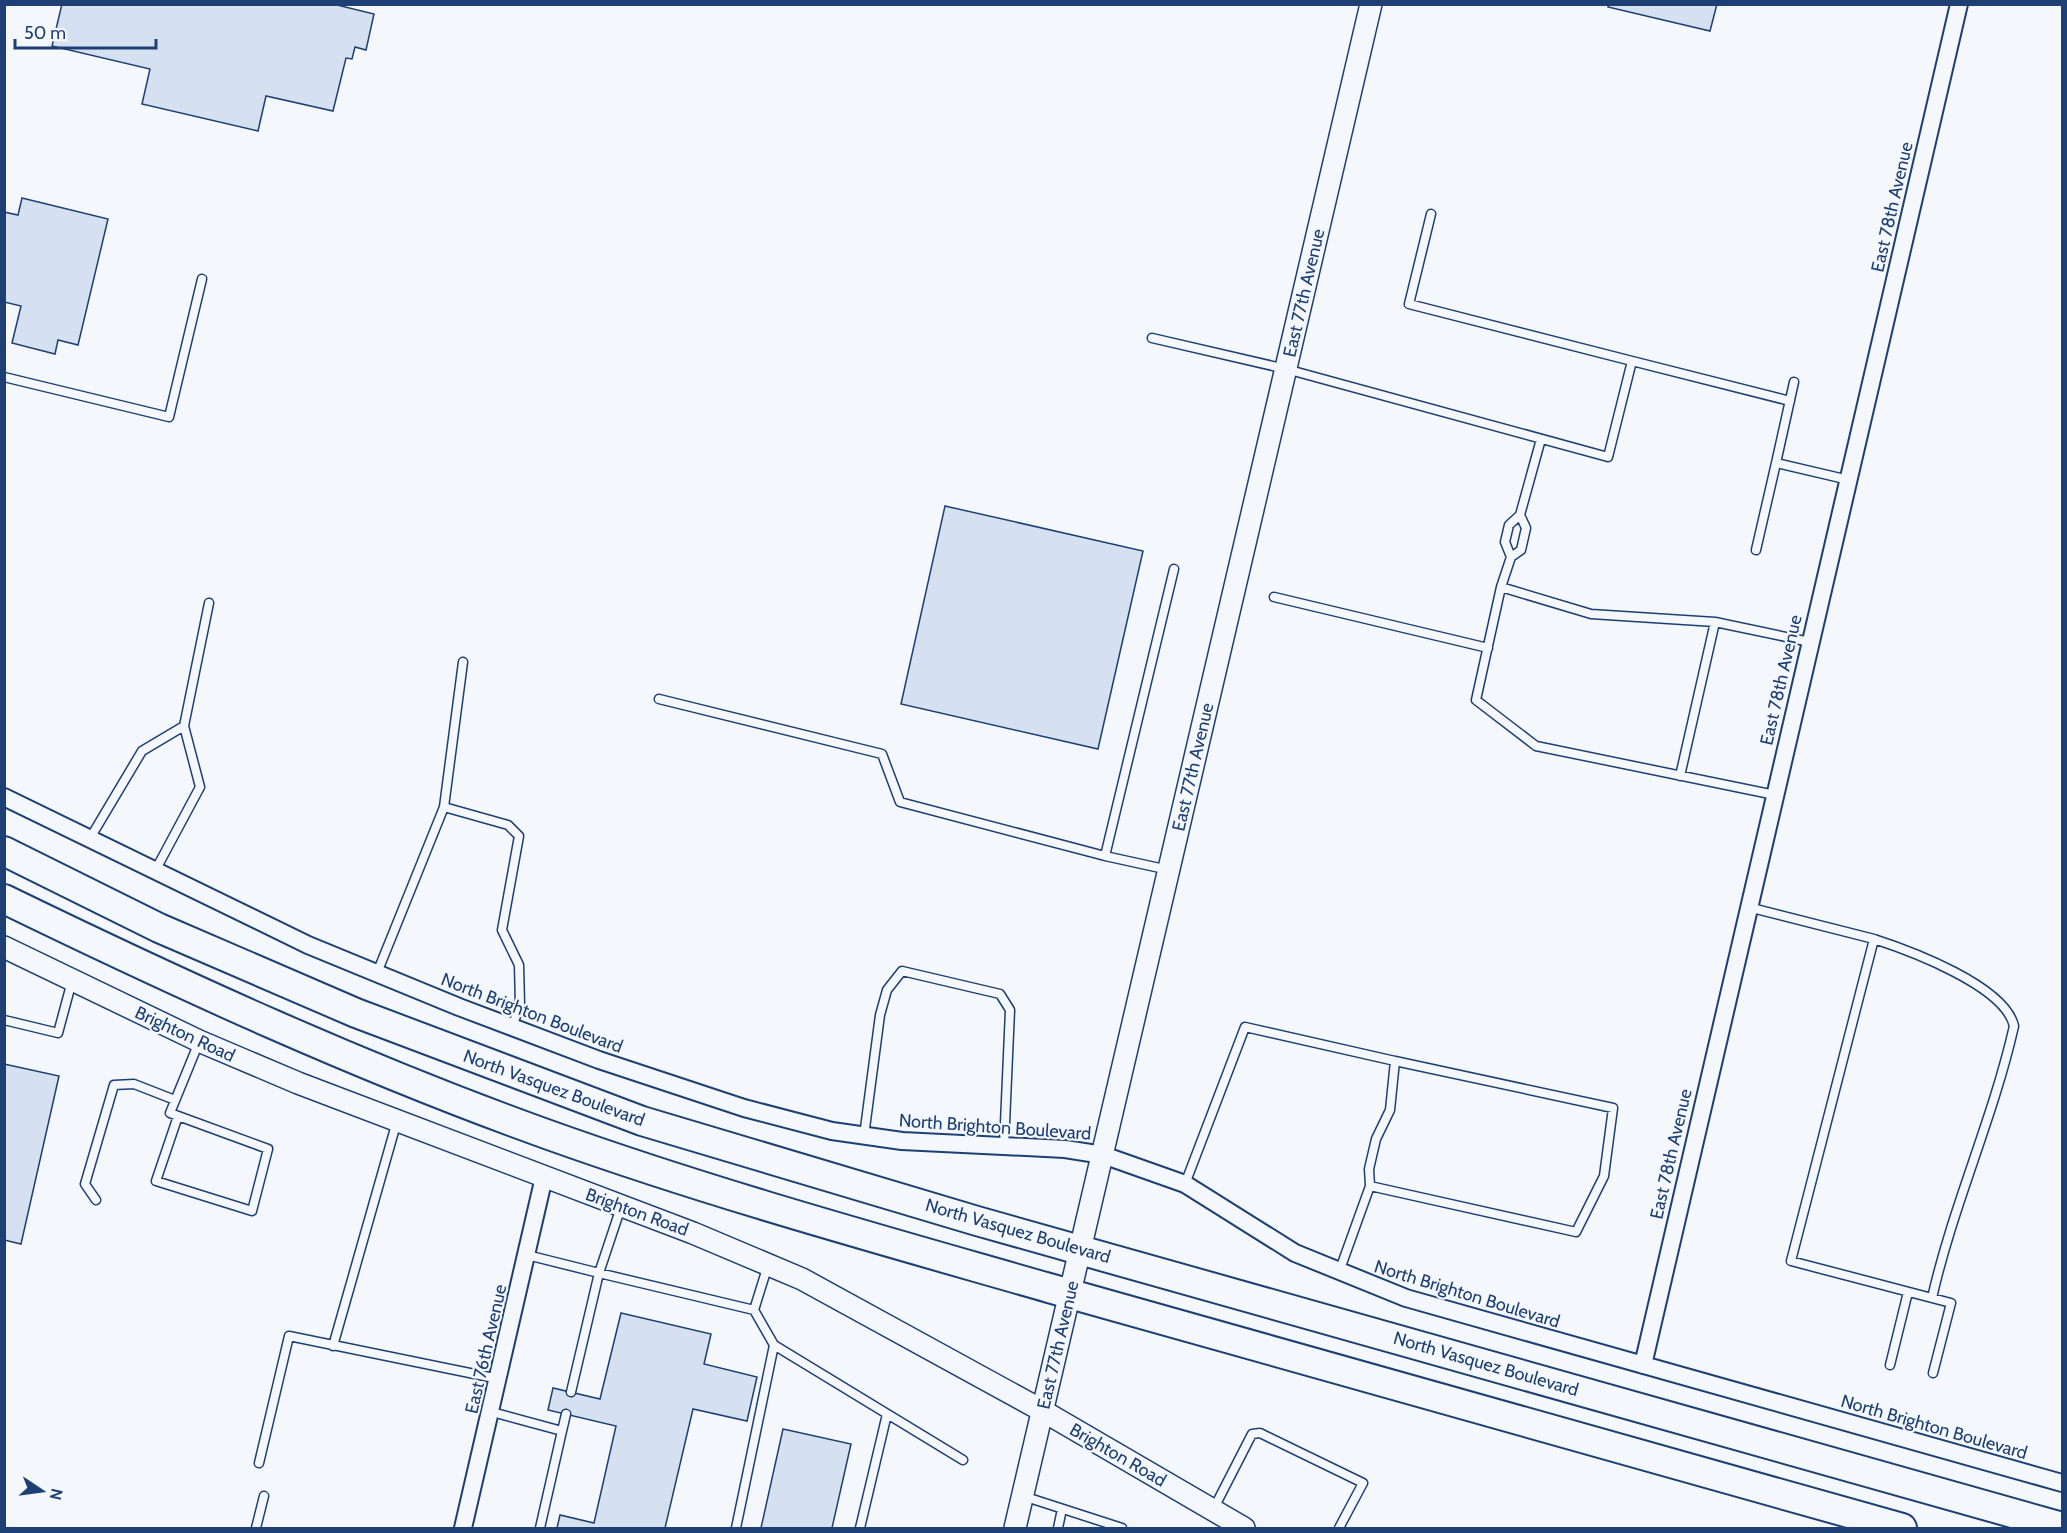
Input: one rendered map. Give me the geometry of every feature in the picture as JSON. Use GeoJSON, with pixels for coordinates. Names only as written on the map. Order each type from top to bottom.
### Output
{"type":"FeatureCollection","features":[{"type":"Feature","properties":{"kind":"highway","name":"North Vasquez Boulevard"},"geometry":{"type":"LineString","coordinates":[[4,850],[159,928],[356,1013],[477,1061],[642,1120],[1081,1249],[2062,1527]]}},
{"type":"Feature","properties":{"kind":"highway"},"geometry":{"type":"LineString","coordinates":[[4,899],[168,979],[360,1063],[547,1134],[789,1213],[1902,1528]]}},
{"type":"Feature","properties":{"kind":"street","name":"East 77th Avenue"},"geometry":{"type":"LineString","coordinates":[[1016,1528],[1371,4]]}},
{"type":"Feature","properties":{"kind":"street","name":"East 78th Avenue"},"geometry":{"type":"LineString","coordinates":[[1643,1365],[1959,4]]}},
{"type":"Feature","properties":{"kind":"street","name":"North Brighton Boulevard"},"geometry":{"type":"LineString","coordinates":[[4,798],[308,945],[599,1060],[744,1107],[832,1131],[902,1141],[1084,1150],[1103,1155],[1185,1184],[1294,1253],[1406,1298],[2062,1483]]}},
{"type":"Feature","properties":{"kind":"street","name":"Brighton Road"},"geometry":{"type":"LineString","coordinates":[[4,947],[199,1041],[397,1121],[768,1264],[835,1295],[1043,1411],[1244,1528]]}},
{"type":"Feature","properties":{"kind":"street","name":"East 76th Avenue"},"geometry":{"type":"LineString","coordinates":[[464,1528],[500,1379],[544,1177]]}},
{"type":"Feature","properties":{"kind":"lane"},"geometry":{"type":"LineString","coordinates":[[1431,214],[1409,304],[1790,401]]}},
{"type":"Feature","properties":{"kind":"lane"},"geometry":{"type":"LineString","coordinates":[[4,377],[169,417],[202,279]]}},
{"type":"Feature","properties":{"kind":"lane"},"geometry":{"type":"LineString","coordinates":[[1152,338],[1286,369],[1608,457],[1632,361]]}},
{"type":"Feature","properties":{"kind":"lane"},"geometry":{"type":"LineString","coordinates":[[1756,550],[1794,382]]}},
{"type":"Feature","properties":{"kind":"lane"},"geometry":{"type":"LineString","coordinates":[[1511,557],[1505,542],[1509,525],[1520,516],[1541,439]]}},
{"type":"Feature","properties":{"kind":"lane"},"geometry":{"type":"LineString","coordinates":[[1776,463],[1849,480]]}},
{"type":"Feature","properties":{"kind":"lane"},"geometry":{"type":"LineString","coordinates":[[1520,516],[1526,528],[1521,550],[1511,557],[1501,587],[1476,700],[1536,746],[1774,795]]}},
{"type":"Feature","properties":{"kind":"lane"},"geometry":{"type":"LineString","coordinates":[[1105,856],[1174,569]]}},
{"type":"Feature","properties":{"kind":"lane"},"geometry":{"type":"LineString","coordinates":[[1501,587],[1591,614],[1715,622],[1810,642]]}},
{"type":"Feature","properties":{"kind":"lane"},"geometry":{"type":"LineString","coordinates":[[1274,597],[1488,648]]}},
{"type":"Feature","properties":{"kind":"lane"},"geometry":{"type":"LineString","coordinates":[[155,872],[200,787],[184,726],[209,603]]}},
{"type":"Feature","properties":{"kind":"lane"},"geometry":{"type":"LineString","coordinates":[[1680,776],[1715,622]]}},
{"type":"Feature","properties":{"kind":"lane"},"geometry":{"type":"LineString","coordinates":[[378,974],[444,807],[463,662]]}},
{"type":"Feature","properties":{"kind":"lane"},"geometry":{"type":"LineString","coordinates":[[659,699],[882,754],[900,802],[1105,856],[1169,870]]}},
{"type":"Feature","properties":{"kind":"lane"},"geometry":{"type":"LineString","coordinates":[[89,840],[142,751],[184,726]]}},
{"type":"Feature","properties":{"kind":"lane"},"geometry":{"type":"LineString","coordinates":[[444,807],[508,825],[519,836],[502,930],[519,965],[520,1005],[512,1027]]}},
{"type":"Feature","properties":{"kind":"lane"},"geometry":{"type":"LineString","coordinates":[[1748,907],[1874,939],[1936,963],[1999,999],[2012,1015],[2014,1026],[1977,1152],[1941,1258],[1932,1298]]}},
{"type":"Feature","properties":{"kind":"lane"},"geometry":{"type":"LineString","coordinates":[[1874,939],[1791,1261],[1951,1303],[1933,1373]]}},
{"type":"Feature","properties":{"kind":"lane"},"geometry":{"type":"LineString","coordinates":[[864,1136],[880,1015],[886,990],[902,971],[1000,994],[1010,1010],[1004,1146]]}},
{"type":"Feature","properties":{"kind":"lane"},"geometry":{"type":"LineString","coordinates":[[4,1020],[58,1033],[72,981]]}},
{"type":"Feature","properties":{"kind":"lane"},"geometry":{"type":"LineString","coordinates":[[1185,1184],[1245,1027],[1613,1108],[1604,1176],[1576,1232],[1370,1186]]}},
{"type":"Feature","properties":{"kind":"lane"},"geometry":{"type":"LineString","coordinates":[[178,1116],[156,1181],[252,1211],[268,1149],[170,1113],[199,1041]]}},
{"type":"Feature","properties":{"kind":"lane"},"geometry":{"type":"LineString","coordinates":[[1339,1272],[1370,1186],[1370,1169],[1376,1139],[1390,1110],[1395,1061]]}},
{"type":"Feature","properties":{"kind":"lane"},"geometry":{"type":"LineString","coordinates":[[96,1200],[85,1184],[114,1085],[134,1084],[175,1100]]}},
{"type":"Feature","properties":{"kind":"lane"},"geometry":{"type":"LineString","coordinates":[[333,1346],[397,1121]]}},
{"type":"Feature","properties":{"kind":"lane"},"geometry":{"type":"LineString","coordinates":[[571,1392],[599,1273],[621,1207]]}},
{"type":"Feature","properties":{"kind":"lane"},"geometry":{"type":"LineString","coordinates":[[527,1255],[754,1310]]}},
{"type":"Feature","properties":{"kind":"lane"},"geometry":{"type":"LineString","coordinates":[[768,1264],[754,1310],[774,1345],[963,1460]]}},
{"type":"Feature","properties":{"kind":"lane"},"geometry":{"type":"LineString","coordinates":[[1890,1365],[1908,1292]]}},
{"type":"Feature","properties":{"kind":"lane"},"geometry":{"type":"LineString","coordinates":[[259,1463],[290,1336],[500,1379]]}},
{"type":"Feature","properties":{"kind":"lane"},"geometry":{"type":"LineString","coordinates":[[736,1528],[774,1345]]}},
{"type":"Feature","properties":{"kind":"lane"},"geometry":{"type":"LineString","coordinates":[[492,1412],[562,1431]]}},
{"type":"Feature","properties":{"kind":"lane"},"geometry":{"type":"LineString","coordinates":[[540,1528],[566,1414]]}},
{"type":"Feature","properties":{"kind":"lane"},"geometry":{"type":"LineString","coordinates":[[860,1528],[887,1414]]}},
{"type":"Feature","properties":{"kind":"lane"},"geometry":{"type":"LineString","coordinates":[[1213,1510],[1252,1434],[1260,1433],[1363,1483],[1339,1528]]}},
{"type":"Feature","properties":{"kind":"lane"},"geometry":{"type":"LineString","coordinates":[[256,1528],[264,1496]]}},
{"type":"Feature","properties":{"kind":"lane"},"geometry":{"type":"LineString","coordinates":[[1023,1496],[1122,1528]]}},
{"type":"Feature","properties":{"kind":"lane"},"geometry":{"type":"LineString","coordinates":[[1058,1528],[1062,1509]]}},
{"type":"Feature","properties":{"kind":"building"},"geometry":{"type":"Polygon","coordinates":[[[62,4],[333,4],[374,14],[366,50],[355,47],[352,59],[346,58],[333,111],[266,96],[258,131],[142,104],[150,69],[52,46],[62,4]]]}},
{"type":"Feature","properties":{"kind":"building"},"geometry":{"type":"Polygon","coordinates":[[[1609,4],[1717,4],[1710,31],[1608,7],[1609,4]]]}},
{"type":"Feature","properties":{"kind":"building"},"geometry":{"type":"Polygon","coordinates":[[[22,198],[108,219],[78,345],[58,340],[55,354],[12,343],[21,306],[4,302],[4,212],[18,215],[22,198]]]}},
{"type":"Feature","properties":{"kind":"building"},"geometry":{"type":"Polygon","coordinates":[[[945,506],[1143,551],[1098,749],[901,704],[945,506]]]}},
{"type":"Feature","properties":{"kind":"building"},"geometry":{"type":"Polygon","coordinates":[[[4,1064],[59,1076],[21,1244],[4,1240],[4,1064]]]}},
{"type":"Feature","properties":{"kind":"building"},"geometry":{"type":"Polygon","coordinates":[[[621,1313],[711,1334],[704,1364],[757,1377],[747,1421],[693,1409],[665,1528],[557,1528],[560,1515],[594,1523],[616,1426],[548,1410],[553,1388],[600,1399],[621,1313]]]}},
{"type":"Feature","properties":{"kind":"building"},"geometry":{"type":"Polygon","coordinates":[[[783,1429],[851,1444],[832,1528],[761,1528],[783,1429]]]}}]}
